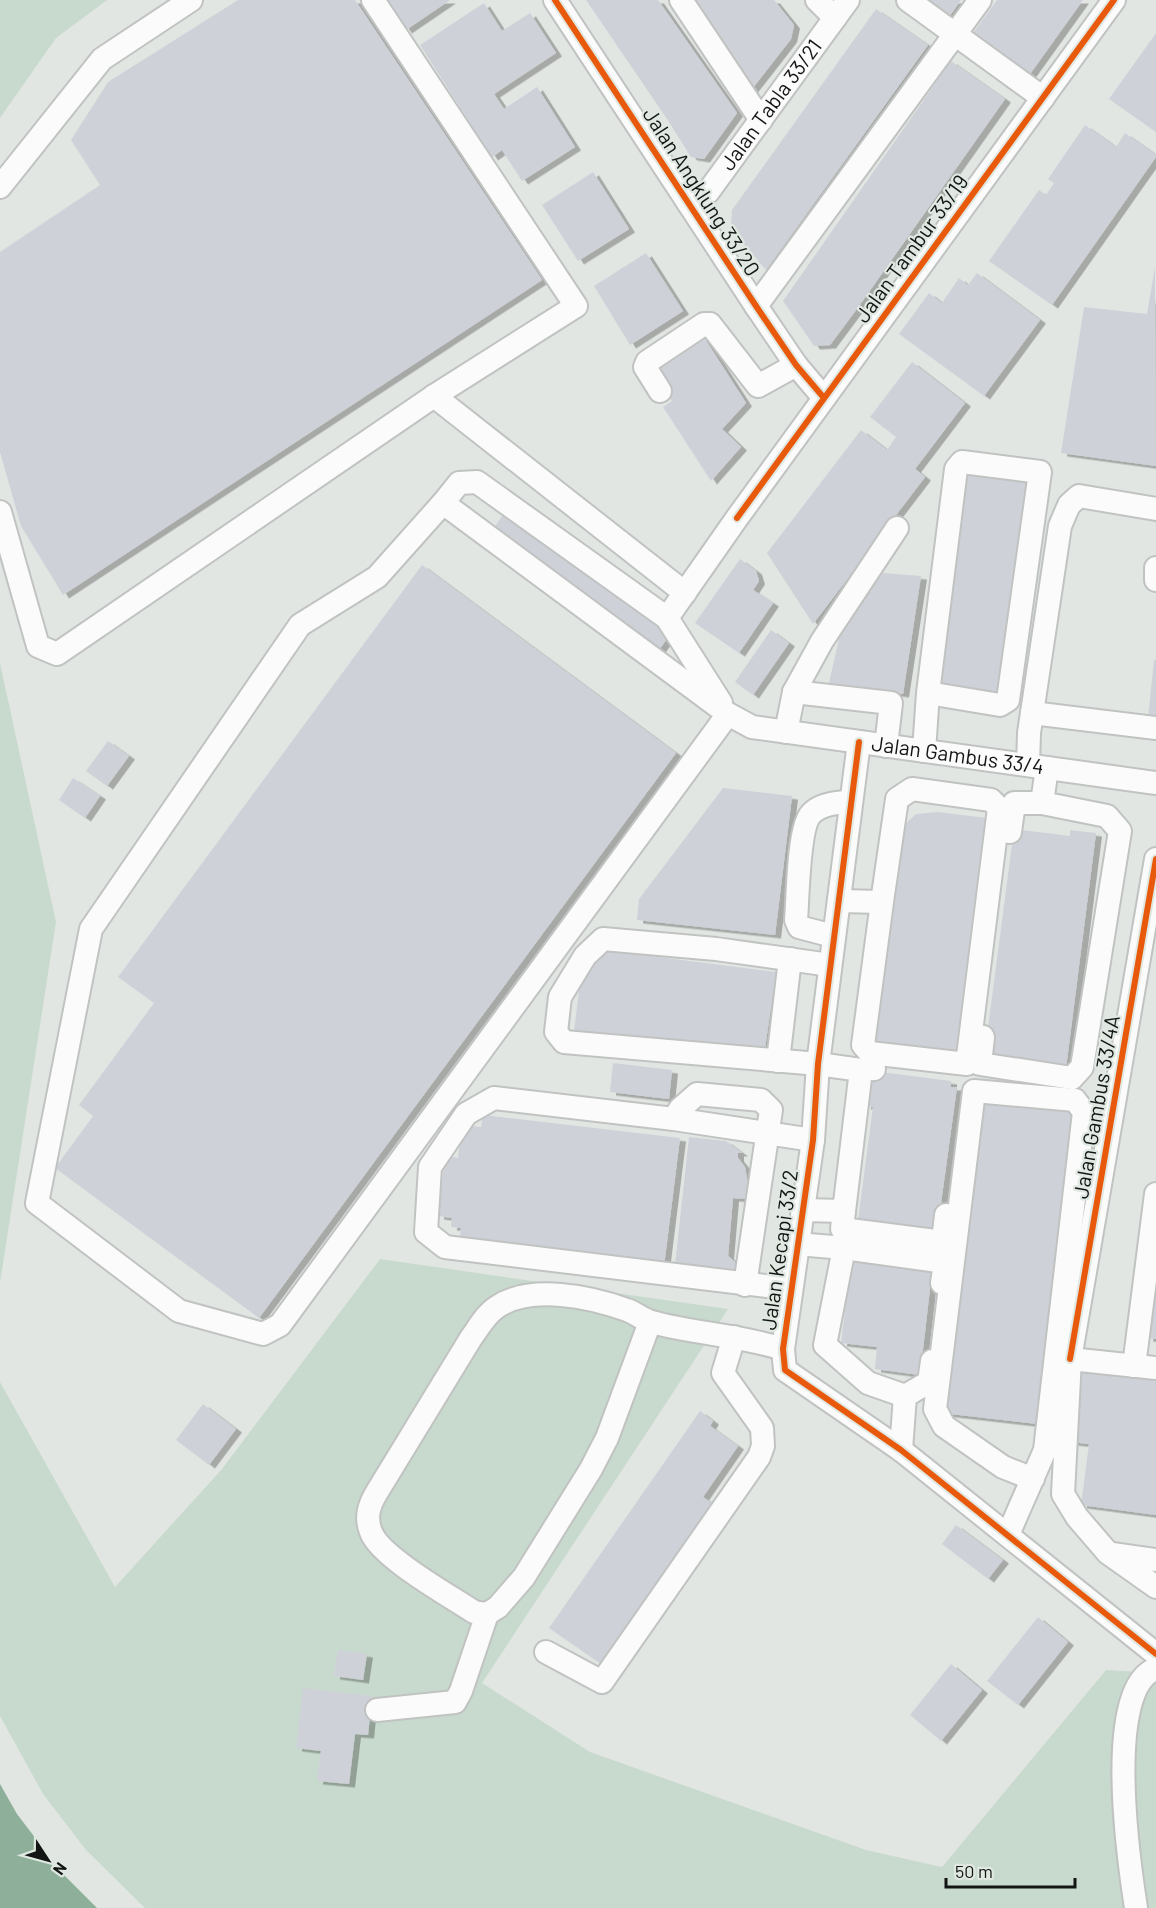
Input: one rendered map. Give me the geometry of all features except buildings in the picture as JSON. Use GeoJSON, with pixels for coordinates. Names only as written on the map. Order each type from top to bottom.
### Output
{"type":"FeatureCollection","features":[{"type":"Feature","properties":{"kind":"street"},"geometry":{"type":"LineString","coordinates":[[0,187],[102,59],[191,0]]}},
{"type":"Feature","properties":{"kind":"street"},"geometry":{"type":"LineString","coordinates":[[0,512],[38,646],[57,654],[434,396],[576,306],[373,0]]}},
{"type":"Feature","properties":{"kind":"street","name":"Jalan Angklung 33/20"},"geometry":{"type":"LineString","coordinates":[[555,0],[796,365],[825,398]]}},
{"type":"Feature","properties":{"kind":"street"},"geometry":{"type":"LineString","coordinates":[[681,0],[761,120]]}},
{"type":"Feature","properties":{"kind":"street"},"geometry":{"type":"LineString","coordinates":[[817,0],[842,9]]}},
{"type":"Feature","properties":{"kind":"street"},"geometry":{"type":"LineString","coordinates":[[908,0],[1043,98]]}},
{"type":"Feature","properties":{"kind":"street"},"geometry":{"type":"LineString","coordinates":[[756,306],[980,0]]}},
{"type":"Feature","properties":{"kind":"street","name":"Jalan Tambur 33/19"},"geometry":{"type":"LineString","coordinates":[[667,618],[1114,0]]}},
{"type":"Feature","properties":{"kind":"street","name":"Jalan Tabla 33/21"},"geometry":{"type":"LineString","coordinates":[[689,204],[708,192],[842,9]]}},
{"type":"Feature","properties":{"kind":"street"},"geometry":{"type":"LineString","coordinates":[[660,391],[645,367],[647,362],[704,324],[710,324],[758,386],[796,365]]}},
{"type":"Feature","properties":{"kind":"street"},"geometry":{"type":"LineString","coordinates":[[434,396],[685,592]]}},
{"type":"Feature","properties":{"kind":"street"},"geometry":{"type":"LineString","coordinates":[[924,751],[927,693],[956,469],[962,462],[1040,472],[1008,700],[1000,705],[927,693]]}},
{"type":"Feature","properties":{"kind":"street"},"geometry":{"type":"LineString","coordinates":[[477,482],[667,618],[728,714],[279,1325],[263,1334],[179,1311],[37,1203],[91,929],[300,625],[377,577],[443,503],[459,483],[477,482]]}},
{"type":"Feature","properties":{"kind":"street"},"geometry":{"type":"LineString","coordinates":[[1042,803],[1037,766],[1029,733],[1060,526],[1069,506],[1079,496],[1156,509]]}},
{"type":"Feature","properties":{"kind":"street","name":"Jalan Gambus 33/4"},"geometry":{"type":"LineString","coordinates":[[443,503],[728,714],[752,727],[1156,783]]}},
{"type":"Feature","properties":{"kind":"street"},"geometry":{"type":"LineString","coordinates":[[786,732],[794,692],[822,641],[897,528]]}},
{"type":"Feature","properties":{"kind":"street"},"geometry":{"type":"LineString","coordinates":[[1156,568],[1156,580]]}},
{"type":"Feature","properties":{"kind":"street"},"geometry":{"type":"LineString","coordinates":[[794,692],[891,703],[886,746]]}},
{"type":"Feature","properties":{"kind":"street"},"geometry":{"type":"LineString","coordinates":[[1032,713],[1156,728]]}},
{"type":"Feature","properties":{"kind":"street","name":"Jalan Kecapi 33/2"},"geometry":{"type":"LineString","coordinates":[[859,742],[818,1064],[813,1140],[783,1348],[785,1370],[902,1450],[1156,1654]]}},
{"type":"Feature","properties":{"kind":"street"},"geometry":{"type":"LineString","coordinates":[[912,789],[992,800],[999,808],[966,1064],[870,1053],[863,1046],[882,902],[897,799],[912,789]]}},
{"type":"Feature","properties":{"kind":"street"},"geometry":{"type":"LineString","coordinates":[[833,936],[799,927],[796,920],[803,828],[812,813],[835,802],[851,802]]}},
{"type":"Feature","properties":{"kind":"street"},"geometry":{"type":"LineString","coordinates":[[1014,802],[1042,803],[1107,816],[1120,831],[1082,1067],[1072,1078],[980,1064],[1014,802]]}},
{"type":"Feature","properties":{"kind":"street","name":"Jalan Gambus 33/4A"},"geometry":{"type":"LineString","coordinates":[[1156,860],[1070,1359],[1063,1494],[1077,1516],[1108,1553],[1156,1587]]}},
{"type":"Feature","properties":{"kind":"street"},"geometry":{"type":"LineString","coordinates":[[839,901],[882,902]]}},
{"type":"Feature","properties":{"kind":"street"},"geometry":{"type":"LineString","coordinates":[[830,965],[716,949],[603,939],[585,956],[560,997],[556,1032],[564,1042],[955,1077],[960,1082],[943,1242],[842,1229],[861,1070]]}},
{"type":"Feature","properties":{"kind":"street"},"geometry":{"type":"LineString","coordinates":[[778,1061],[790,959]]}},
{"type":"Feature","properties":{"kind":"street"},"geometry":{"type":"LineString","coordinates":[[1008,1534],[1033,1479],[1045,1449],[1084,1112],[1075,1100],[974,1091],[935,1409],[944,1426],[1003,1467],[1033,1479]]}},
{"type":"Feature","properties":{"kind":"street"},"geometry":{"type":"LineString","coordinates":[[674,1119],[680,1109],[697,1094],[761,1100],[771,1110],[745,1285]]}},
{"type":"Feature","properties":{"kind":"street"},"geometry":{"type":"LineString","coordinates":[[791,1289],[445,1247],[426,1232],[430,1167],[466,1114],[494,1098],[674,1119],[813,1140]]}},
{"type":"Feature","properties":{"kind":"street"},"geometry":{"type":"LineString","coordinates":[[1134,1366],[1156,1194]]}},
{"type":"Feature","properties":{"kind":"street"},"geometry":{"type":"LineString","coordinates":[[802,1210],[844,1211]]}},
{"type":"Feature","properties":{"kind":"street"},"geometry":{"type":"LineString","coordinates":[[797,1244],[844,1248],[945,1262],[929,1382],[905,1396],[868,1383],[825,1345],[844,1248]]}},
{"type":"Feature","properties":{"kind":"street"},"geometry":{"type":"LineString","coordinates":[[487,1614],[474,1612],[391,1556],[375,1541],[368,1514],[370,1504],[377,1492],[471,1338],[487,1316],[497,1307],[511,1300],[534,1294],[556,1294],[603,1302],[630,1311],[650,1322],[783,1348]]}},
{"type":"Feature","properties":{"kind":"street"},"geometry":{"type":"LineString","coordinates":[[377,1710],[455,1702],[459,1697],[487,1614],[498,1607],[524,1577],[591,1469],[607,1438],[650,1322]]}},
{"type":"Feature","properties":{"kind":"street"},"geometry":{"type":"LineString","coordinates":[[546,1652],[602,1682],[759,1457],[763,1446],[762,1428],[723,1373],[734,1337]]}},
{"type":"Feature","properties":{"kind":"street"},"geometry":{"type":"LineString","coordinates":[[1070,1359],[1156,1368]]}},
{"type":"Feature","properties":{"kind":"street"},"geometry":{"type":"LineString","coordinates":[[902,1450],[905,1396]]}},
{"type":"Feature","properties":{"kind":"street"},"geometry":{"type":"LineString","coordinates":[[1108,1553],[1156,1560]]}},
{"type":"Feature","properties":{"kind":"street"},"geometry":{"type":"LineString","coordinates":[[1136,1908],[1123,1792],[1127,1716],[1138,1684],[1148,1672],[1156,1669]]}},
{"type":"Feature","properties":{"kind":"shaded area"},"geometry":{"type":"Polygon","coordinates":[[[0,0],[107,0],[56,38],[0,118],[0,0]]]}},
{"type":"Feature","properties":{"kind":"shaded area"},"geometry":{"type":"Polygon","coordinates":[[[0,663],[56,922],[0,1283],[0,663]]]}},
{"type":"Feature","properties":{"kind":"shaded area"},"geometry":{"type":"Polygon","coordinates":[[[380,1259],[728,1309],[482,1683],[590,1752],[866,1850],[942,1867],[1106,1670],[1156,1673],[1156,1908],[145,1908],[86,1850],[43,1794],[0,1716],[0,1382],[115,1587],[222,1469],[380,1259]]]}},
{"type":"Feature","properties":{"kind":"shaded area"},"geometry":{"type":"Polygon","coordinates":[[[0,1784],[17,1814],[62,1873],[97,1908],[0,1908],[0,1784]]]}},
{"type":"Feature","properties":{"kind":"cycle path"},"geometry":{"type":"LineString","coordinates":[[555,0],[756,306],[796,365],[824,398]]}},
{"type":"Feature","properties":{"kind":"cycle path"},"geometry":{"type":"LineString","coordinates":[[737,518],[1114,0]]}},
{"type":"Feature","properties":{"kind":"cycle path"},"geometry":{"type":"LineString","coordinates":[[859,742],[818,1064],[813,1140],[783,1349],[785,1370],[901,1450],[1156,1654]]}},
{"type":"Feature","properties":{"kind":"cycle path"},"geometry":{"type":"LineString","coordinates":[[1070,1359],[1156,859]]}}]}
